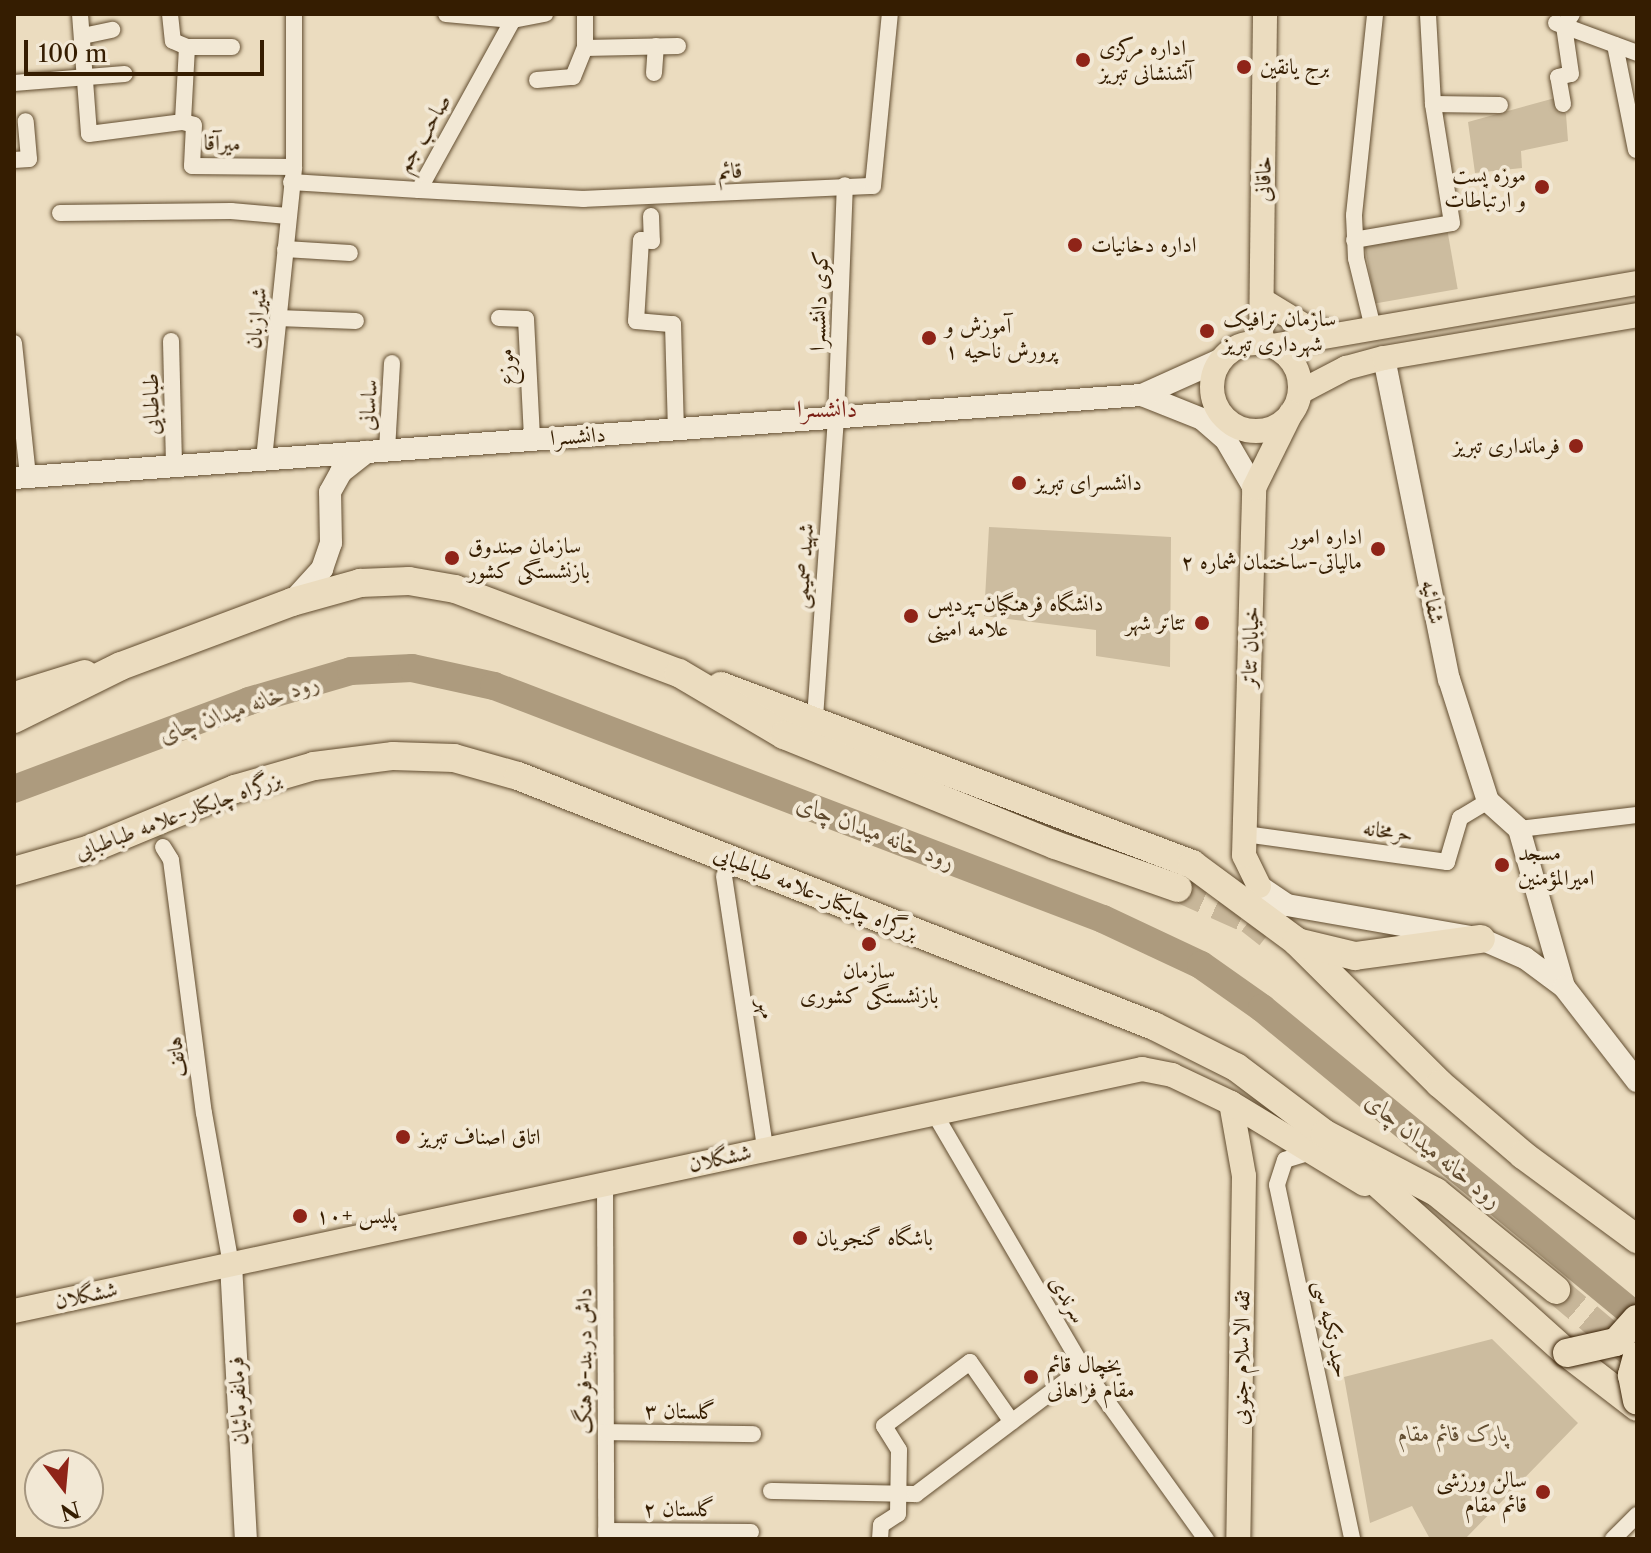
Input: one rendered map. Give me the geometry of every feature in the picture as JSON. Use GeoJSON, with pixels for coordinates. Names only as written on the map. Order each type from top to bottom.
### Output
{"type":"FeatureCollection","features":[{"type":"Feature","properties":{"kind":"highway"},"geometry":{"type":"LineString","coordinates":[[14,696],[121,666],[292,602],[360,583],[409,581],[455,589],[679,673],[815,718],[1192,864],[1296,941],[1383,1022],[1440,1084],[1523,1155],[1637,1239]]}},
{"type":"Feature","properties":{"kind":"highway"},"geometry":{"type":"LineString","coordinates":[[14,719],[121,666]]}},
{"type":"Feature","properties":{"kind":"highway"},"geometry":{"type":"LineString","coordinates":[[679,673],[784,735],[1055,845],[1178,888]]}},
{"type":"Feature","properties":{"kind":"highway","name":"بزرگراه چایکنار-علامه طباطبایی"},"geometry":{"type":"LineString","coordinates":[[14,871],[90,849],[235,789],[314,766],[393,756],[454,758],[518,776],[1154,1026],[1236,1067],[1319,1143],[1436,1192],[1556,1290]]}},
{"type":"Feature","properties":{"kind":"highway"},"geometry":{"type":"LineString","coordinates":[[14,888],[90,849]]}},
{"type":"Feature","properties":{"kind":"highway"},"geometry":{"type":"LineString","coordinates":[[1296,941],[1355,956],[1481,939]]}},
{"type":"Feature","properties":{"kind":"highway"},"geometry":{"type":"LineString","coordinates":[[1319,1143],[1396,1205],[1567,1353],[1637,1407]]}},
{"type":"Feature","properties":{"kind":"highway"},"geometry":{"type":"LineString","coordinates":[[1567,1353],[1616,1342],[1637,1319]]}},
{"type":"Feature","properties":{"kind":"highway"},"geometry":{"type":"LineString","coordinates":[[1637,1356],[1632,1375],[1637,1401]]}},
{"type":"Feature","properties":{"kind":"main road","name":"خاقانی"},"geometry":{"type":"LineString","coordinates":[[1265,14],[1262,300],[1267,344]]}},
{"type":"Feature","properties":{"kind":"main road"},"geometry":{"type":"LineString","coordinates":[[1142,395],[1220,360],[1238,346],[1339,334],[1637,283]]}},
{"type":"Feature","properties":{"kind":"main road"},"geometry":{"type":"LineString","coordinates":[[1262,300],[1305,326],[1339,334]]}},
{"type":"Feature","properties":{"kind":"main road"},"geometry":{"type":"LineString","coordinates":[[1220,360],[1212,393],[1229,422],[1262,430],[1295,402],[1346,368],[1384,358],[1637,315]]}},
{"type":"Feature","properties":{"kind":"main road"},"geometry":{"type":"LineString","coordinates":[[1267,344],[1296,369],[1295,402]]}},
{"type":"Feature","properties":{"kind":"main road","name":"شفائیه"},"geometry":{"type":"LineString","coordinates":[[1384,358],[1449,679],[1488,801]]}},
{"type":"Feature","properties":{"kind":"main road"},"geometry":{"type":"LineString","coordinates":[[1142,395],[1202,419],[1226,440],[1254,488]]}},
{"type":"Feature","properties":{"kind":"main road","name":"دانشسرا"},"geometry":{"type":"LineString","coordinates":[[21,477],[1142,395]]}},
{"type":"Feature","properties":{"kind":"main road","name":"خیابان تئاتر"},"geometry":{"type":"LineString","coordinates":[[1259,886],[1244,855],[1254,488],[1295,402]]}},
{"type":"Feature","properties":{"kind":"main road"},"geometry":{"type":"LineString","coordinates":[[292,602],[322,569],[331,543],[330,492],[341,472],[377,451]]}},
{"type":"Feature","properties":{"kind":"main road"},"geometry":{"type":"LineString","coordinates":[[1488,801],[1519,829],[1564,987]]}},
{"type":"Feature","properties":{"kind":"main road"},"geometry":{"type":"LineString","coordinates":[[1259,886],[1287,905],[1481,939],[1525,958],[1564,987],[1637,1081]]}},
{"type":"Feature","properties":{"kind":"main road","name":"ششگلان"},"geometry":{"type":"LineString","coordinates":[[14,1311],[933,1111],[1142,1069],[1172,1075],[1319,1143]]}},
{"type":"Feature","properties":{"kind":"main road","name":"ثقه الاسلام جنوبی"},"geometry":{"type":"LineString","coordinates":[[1231,1103],[1244,1176],[1238,1539]]}},
{"type":"Feature","properties":{"kind":"main road","name":"فرمانفرمائیان"},"geometry":{"type":"LineString","coordinates":[[231,1264],[246,1539]]}},
{"type":"Feature","properties":{"kind":"street"},"geometry":{"type":"LineString","coordinates":[[80,14],[89,134],[183,122]]}},
{"type":"Feature","properties":{"kind":"street","name":"میرآقا"},"geometry":{"type":"LineString","coordinates":[[170,14],[180,44],[183,122],[194,125],[192,166],[293,174]]}},
{"type":"Feature","properties":{"kind":"street","name":"شیرازبان"},"geometry":{"type":"LineString","coordinates":[[264,459],[293,174],[294,14]]}},
{"type":"Feature","properties":{"kind":"street"},"geometry":{"type":"LineString","coordinates":[[446,14],[513,20],[545,14]]}},
{"type":"Feature","properties":{"kind":"street"},"geometry":{"type":"LineString","coordinates":[[537,80],[573,77],[585,48],[585,14]]}},
{"type":"Feature","properties":{"kind":"street","name":"قائم"},"geometry":{"type":"LineString","coordinates":[[419,190],[584,199],[873,186],[890,14]]}},
{"type":"Feature","properties":{"kind":"street"},"geometry":{"type":"LineString","coordinates":[[1373,328],[1354,240],[1375,14]]}},
{"type":"Feature","properties":{"kind":"street"},"geometry":{"type":"LineString","coordinates":[[1354,240],[1452,223],[1433,104],[1428,14]]}},
{"type":"Feature","properties":{"kind":"street","name":"صاحب جم"},"geometry":{"type":"LineString","coordinates":[[293,174],[419,190],[513,20]]}},
{"type":"Feature","properties":{"kind":"street"},"geometry":{"type":"LineString","coordinates":[[1564,21],[1637,53]]}},
{"type":"Feature","properties":{"kind":"street"},"geometry":{"type":"LineString","coordinates":[[1563,104],[1558,77],[1571,74],[1564,21]]}},
{"type":"Feature","properties":{"kind":"street"},"geometry":{"type":"LineString","coordinates":[[83,36],[112,30]]}},
{"type":"Feature","properties":{"kind":"street"},"geometry":{"type":"LineString","coordinates":[[180,44],[232,47]]}},
{"type":"Feature","properties":{"kind":"street"},"geometry":{"type":"LineString","coordinates":[[1615,45],[1636,150]]}},
{"type":"Feature","properties":{"kind":"street"},"geometry":{"type":"LineString","coordinates":[[654,73],[656,46]]}},
{"type":"Feature","properties":{"kind":"street"},"geometry":{"type":"LineString","coordinates":[[585,48],[678,46]]}},
{"type":"Feature","properties":{"kind":"street"},"geometry":{"type":"LineString","coordinates":[[14,83],[125,74]]}},
{"type":"Feature","properties":{"kind":"street"},"geometry":{"type":"LineString","coordinates":[[1433,104],[1500,105]]}},
{"type":"Feature","properties":{"kind":"street"},"geometry":{"type":"LineString","coordinates":[[14,160],[29,159],[26,121]]}},
{"type":"Feature","properties":{"kind":"street","name":"کوی دانشسرا"},"geometry":{"type":"LineString","coordinates":[[836,417],[845,185]]}},
{"type":"Feature","properties":{"kind":"street"},"geometry":{"type":"LineString","coordinates":[[60,213],[231,211],[288,216]]}},
{"type":"Feature","properties":{"kind":"street"},"geometry":{"type":"LineString","coordinates":[[651,216],[652,241],[641,240],[636,321],[673,324],[676,429]]}},
{"type":"Feature","properties":{"kind":"street"},"geometry":{"type":"LineString","coordinates":[[285,249],[350,253]]}},
{"type":"Feature","properties":{"kind":"street"},"geometry":{"type":"LineString","coordinates":[[278,318],[356,321]]}},
{"type":"Feature","properties":{"kind":"street","name":"موزع"},"geometry":{"type":"LineString","coordinates":[[499,318],[526,319],[532,439]]}},
{"type":"Feature","properties":{"kind":"street","name":"طباطبایی"},"geometry":{"type":"LineString","coordinates":[[171,341],[174,466]]}},
{"type":"Feature","properties":{"kind":"street"},"geometry":{"type":"LineString","coordinates":[[14,343],[21,477]]}},
{"type":"Feature","properties":{"kind":"street","name":"ساسانی"},"geometry":{"type":"LineString","coordinates":[[377,451],[392,363]]}},
{"type":"Feature","properties":{"kind":"street","name":"شهید صمیمی"},"geometry":{"type":"LineString","coordinates":[[815,718],[836,417]]}},
{"type":"Feature","properties":{"kind":"street","name":"حرمخانه"},"geometry":{"type":"LineString","coordinates":[[1245,834],[1447,862],[1460,818],[1488,801]]}},
{"type":"Feature","properties":{"kind":"street"},"geometry":{"type":"LineString","coordinates":[[1519,829],[1637,815]]}},
{"type":"Feature","properties":{"kind":"street","name":"هاتف"},"geometry":{"type":"LineString","coordinates":[[163,847],[171,860],[204,1113],[231,1264]]}},
{"type":"Feature","properties":{"kind":"street","name":"مهر"},"geometry":{"type":"LineString","coordinates":[[724,876],[765,1148]]}},
{"type":"Feature","properties":{"kind":"street","name":"سرندی"},"geometry":{"type":"LineString","coordinates":[[933,1111],[1083,1368],[1206,1539]]}},
{"type":"Feature","properties":{"kind":"street","name":"حیدرتکیه سی"},"geometry":{"type":"LineString","coordinates":[[1319,1143],[1285,1160],[1277,1185],[1352,1539]]}},
{"type":"Feature","properties":{"kind":"street","name":"داش دربند-فرهنگ"},"geometry":{"type":"LineString","coordinates":[[605,1182],[606,1535]]}},
{"type":"Feature","properties":{"kind":"street"},"geometry":{"type":"LineString","coordinates":[[880,1539],[881,1525],[898,1514],[899,1450],[884,1426],[970,1362],[1012,1422]]}},
{"type":"Feature","properties":{"kind":"street"},"geometry":{"type":"LineString","coordinates":[[771,1491],[916,1494],[1083,1368]]}},
{"type":"Feature","properties":{"kind":"street","name":"گلستان ۳"},"geometry":{"type":"LineString","coordinates":[[606,1432],[753,1434]]}},
{"type":"Feature","properties":{"kind":"street"},"geometry":{"type":"LineString","coordinates":[[1620,1536],[1637,1515]]}},
{"type":"Feature","properties":{"kind":"street","name":"گلستان ۲"},"geometry":{"type":"LineString","coordinates":[[606,1535],[751,1532]]}},
{"type":"Feature","properties":{"kind":"green space"},"geometry":{"type":"Polygon","coordinates":[[[1555,98],[1566,114],[1568,141],[1521,151],[1522,168],[1475,173],[1468,122],[1555,98]]]}},
{"type":"Feature","properties":{"kind":"green space"},"geometry":{"type":"Polygon","coordinates":[[[1445,217],[1458,289],[1375,303],[1362,232],[1445,217]]]}},
{"type":"Feature","properties":{"kind":"green space"},"geometry":{"type":"Polygon","coordinates":[[[989,527],[1171,537],[1170,667],[1096,656],[1096,630],[984,616],[989,527]]]}},
{"type":"Feature","properties":{"kind":"green space","name":"پارک قائم مقام"},"geometry":{"type":"Polygon","coordinates":[[[1492,1339],[1578,1423],[1465,1539],[1430,1539],[1412,1506],[1370,1523],[1344,1377],[1492,1339]]]}},
{"type":"Feature","properties":{"kind":"waterway","name":"رود خانه میدان چای"},"geometry":{"type":"LineString","coordinates":[[14,789],[249,701],[351,671],[412,668],[494,686],[1103,919],[1201,965],[1262,1008],[1637,1317]]}},
{"type":"Feature","properties":{"kind":"tunnel"},"geometry":{"type":"LineString","coordinates":[[1178,888],[1250,920],[1268,934]]}},
{"type":"Feature","properties":{"kind":"tunnel"},"geometry":{"type":"LineString","coordinates":[[1556,1290],[1632,1354]]}},
{"type":"Feature","properties":{"kind":"place","name":"اداره مرکزی آتشنشانی تبریز"},"geometry":{"type":"Point","coordinates":[1083,60]}},
{"type":"Feature","properties":{"kind":"place","name":"برج یانقین"},"geometry":{"type":"Point","coordinates":[1244,67]}},
{"type":"Feature","properties":{"kind":"place","name":"موزه پست و ارتباطات"},"geometry":{"type":"Point","coordinates":[1542,187]}},
{"type":"Feature","properties":{"kind":"place","name":"اداره دخانیات"},"geometry":{"type":"Point","coordinates":[1075,245]}},
{"type":"Feature","properties":{"kind":"place","name":"سازمان ترافیک شهرداری تبریز"},"geometry":{"type":"Point","coordinates":[1207,331]}},
{"type":"Feature","properties":{"kind":"place","name":"آموزش و پرورش ناحیه ۱"},"geometry":{"type":"Point","coordinates":[929,338]}},
{"type":"Feature","properties":{"kind":"place","name":"فرمانداری تبریز"},"geometry":{"type":"Point","coordinates":[1576,446]}},
{"type":"Feature","properties":{"kind":"place","name":"دانشسرای تبریز"},"geometry":{"type":"Point","coordinates":[1019,483]}},
{"type":"Feature","properties":{"kind":"place","name":"اداره امور مالیاتی-ساختمان شماره ۲"},"geometry":{"type":"Point","coordinates":[1378,549]}},
{"type":"Feature","properties":{"kind":"place","name":"سازمان صندوق بازنشستگی کشور"},"geometry":{"type":"Point","coordinates":[452,558]}},
{"type":"Feature","properties":{"kind":"place","name":"دانشگاه فرهنگیان-پردیس علامه امینی"},"geometry":{"type":"Point","coordinates":[911,616]}},
{"type":"Feature","properties":{"kind":"place","name":"تئاتر شهر"},"geometry":{"type":"Point","coordinates":[1202,623]}},
{"type":"Feature","properties":{"kind":"place","name":"مسجد امیرالمؤمنین"},"geometry":{"type":"Point","coordinates":[1502,865]}},
{"type":"Feature","properties":{"kind":"place","name":"سازمان بازنشستگی کشوری"},"geometry":{"type":"Point","coordinates":[869,944]}},
{"type":"Feature","properties":{"kind":"place","name":"اتاق اصناف تبریز"},"geometry":{"type":"Point","coordinates":[403,1137]}},
{"type":"Feature","properties":{"kind":"place","name":"پلیس +۱۰"},"geometry":{"type":"Point","coordinates":[300,1216]}},
{"type":"Feature","properties":{"kind":"place","name":"باشگاه گنجویان"},"geometry":{"type":"Point","coordinates":[800,1238]}},
{"type":"Feature","properties":{"kind":"place","name":"یخچال قائم مقام فراهانی"},"geometry":{"type":"Point","coordinates":[1031,1377]}},
{"type":"Feature","properties":{"kind":"place","name":"سالن ورزشی قائم مقام"},"geometry":{"type":"Point","coordinates":[1543,1492]}},
{"type":"Feature","properties":{"kind":"district","name":"دانشسرا"},"geometry":{"type":"Point","coordinates":[827,409]}}]}
